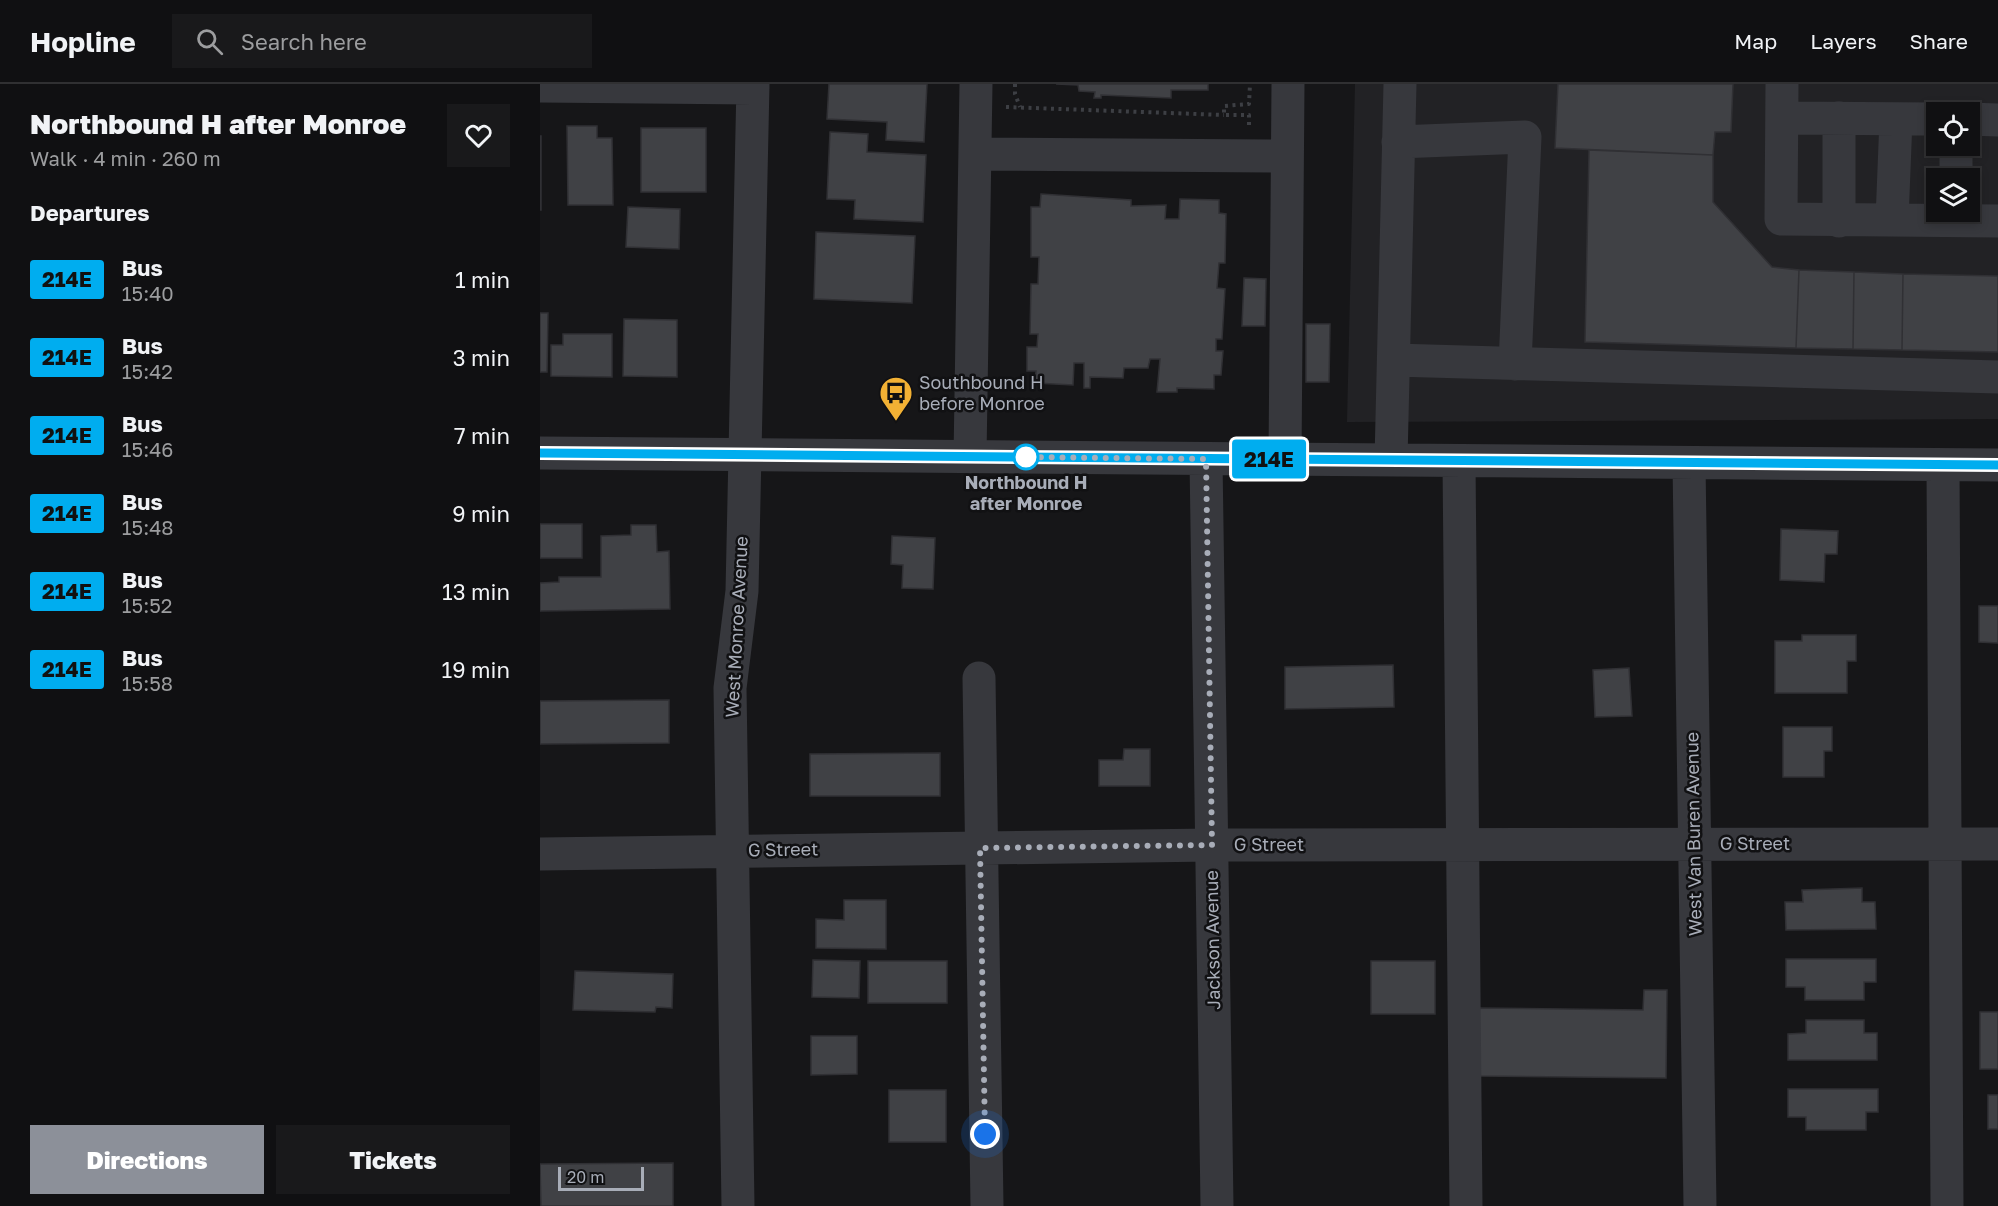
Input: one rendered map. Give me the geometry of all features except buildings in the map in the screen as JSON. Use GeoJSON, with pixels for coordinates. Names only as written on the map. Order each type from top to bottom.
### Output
{"type":"FeatureCollection","features":[{"type":"Feature","properties":{"kind":"street"},"geometry":{"type":"LineString","coordinates":[[1285,459],[1288,84]]}},
{"type":"Feature","properties":{"kind":"street"},"geometry":{"type":"LineString","coordinates":[[1391,460],[1400,84]]}},
{"type":"Feature","properties":{"kind":"street"},"geometry":{"type":"LineString","coordinates":[[1782,84],[1780,219],[1839,221],[1926,218]]}},
{"type":"Feature","properties":{"kind":"street"},"geometry":{"type":"LineString","coordinates":[[540,86],[753,86]]}},
{"type":"Feature","properties":{"kind":"street","name":"West Monroe Avenue"},"geometry":{"type":"LineString","coordinates":[[738,1206],[730,688],[742,591],[743,455],[753,86]]}},
{"type":"Feature","properties":{"kind":"street"},"geometry":{"type":"LineString","coordinates":[[970,457],[976,99]]}},
{"type":"Feature","properties":{"kind":"street"},"geometry":{"type":"LineString","coordinates":[[1782,118],[1926,119]]}},
{"type":"Feature","properties":{"kind":"street"},"geometry":{"type":"LineString","coordinates":[[1839,118],[1839,221]]}},
{"type":"Feature","properties":{"kind":"street"},"geometry":{"type":"LineString","coordinates":[[1892,220],[1896,118]]}},
{"type":"Feature","properties":{"kind":"street"},"geometry":{"type":"LineString","coordinates":[[1980,119],[1998,120]]}},
{"type":"Feature","properties":{"kind":"street"},"geometry":{"type":"LineString","coordinates":[[1398,142],[1525,137],[1515,364]]}},
{"type":"Feature","properties":{"kind":"street"},"geometry":{"type":"LineString","coordinates":[[975,154],[1287,156]]}},
{"type":"Feature","properties":{"kind":"street"},"geometry":{"type":"LineString","coordinates":[[1980,219],[1998,221]]}},
{"type":"Feature","properties":{"kind":"street"},"geometry":{"type":"LineString","coordinates":[[1394,360],[1998,377]]}},
{"type":"Feature","properties":{"kind":"street"},"geometry":{"type":"LineString","coordinates":[[540,453],[1998,465]]}},
{"type":"Feature","properties":{"kind":"street","name":"Jackson Avenue"},"geometry":{"type":"LineString","coordinates":[[1206,459],[1217,1206]]}},
{"type":"Feature","properties":{"kind":"street"},"geometry":{"type":"LineString","coordinates":[[1459,461],[1466,1206]]}},
{"type":"Feature","properties":{"kind":"street","name":"West Van Buren Avenue"},"geometry":{"type":"LineString","coordinates":[[1689,463],[1700,1206]]}},
{"type":"Feature","properties":{"kind":"street"},"geometry":{"type":"LineString","coordinates":[[1943,465],[1947,1206]]}},
{"type":"Feature","properties":{"kind":"street"},"geometry":{"type":"LineString","coordinates":[[979,678],[987,1206]]}},
{"type":"Feature","properties":{"kind":"street","name":"G Street"},"geometry":{"type":"LineString","coordinates":[[540,854],[1212,845],[1998,844]]}},
{"type":"Feature","properties":{"kind":"path"},"geometry":{"type":"LineString","coordinates":[[1015,84],[1015,94],[1020,108]]}},
{"type":"Feature","properties":{"kind":"path"},"geometry":{"type":"LineString","coordinates":[[1224,115],[1224,106],[1249,104],[1250,84]]}},
{"type":"Feature","properties":{"kind":"path"},"geometry":{"type":"LineString","coordinates":[[976,99],[990,107],[1250,115],[1249,142],[1245,156]]}},
{"type":"Feature","properties":{"kind":"shaded area"},"geometry":{"type":"Polygon","coordinates":[[[1355,84],[1998,84],[1998,419],[1347,422],[1355,84]]]}},
{"type":"Feature","properties":{"kind":"bus line","name":"214E"},"geometry":{"type":"LineString","coordinates":[[540,453],[1998,465]]}},
{"type":"Feature","properties":{"kind":"place","name":"Southbound H before Monroe"},"geometry":{"type":"Point","coordinates":[896,422]}},
{"type":"Feature","properties":{"kind":"place","name":"Northbound H after Monroe"},"geometry":{"type":"Point","coordinates":[1026,457]}},
{"type":"Feature","properties":{"kind":"route"},"geometry":{"type":"LineString","coordinates":[[985,1134],[980,848],[1212,845],[1206,459],[1017,457],[1026,457]]}}]}
